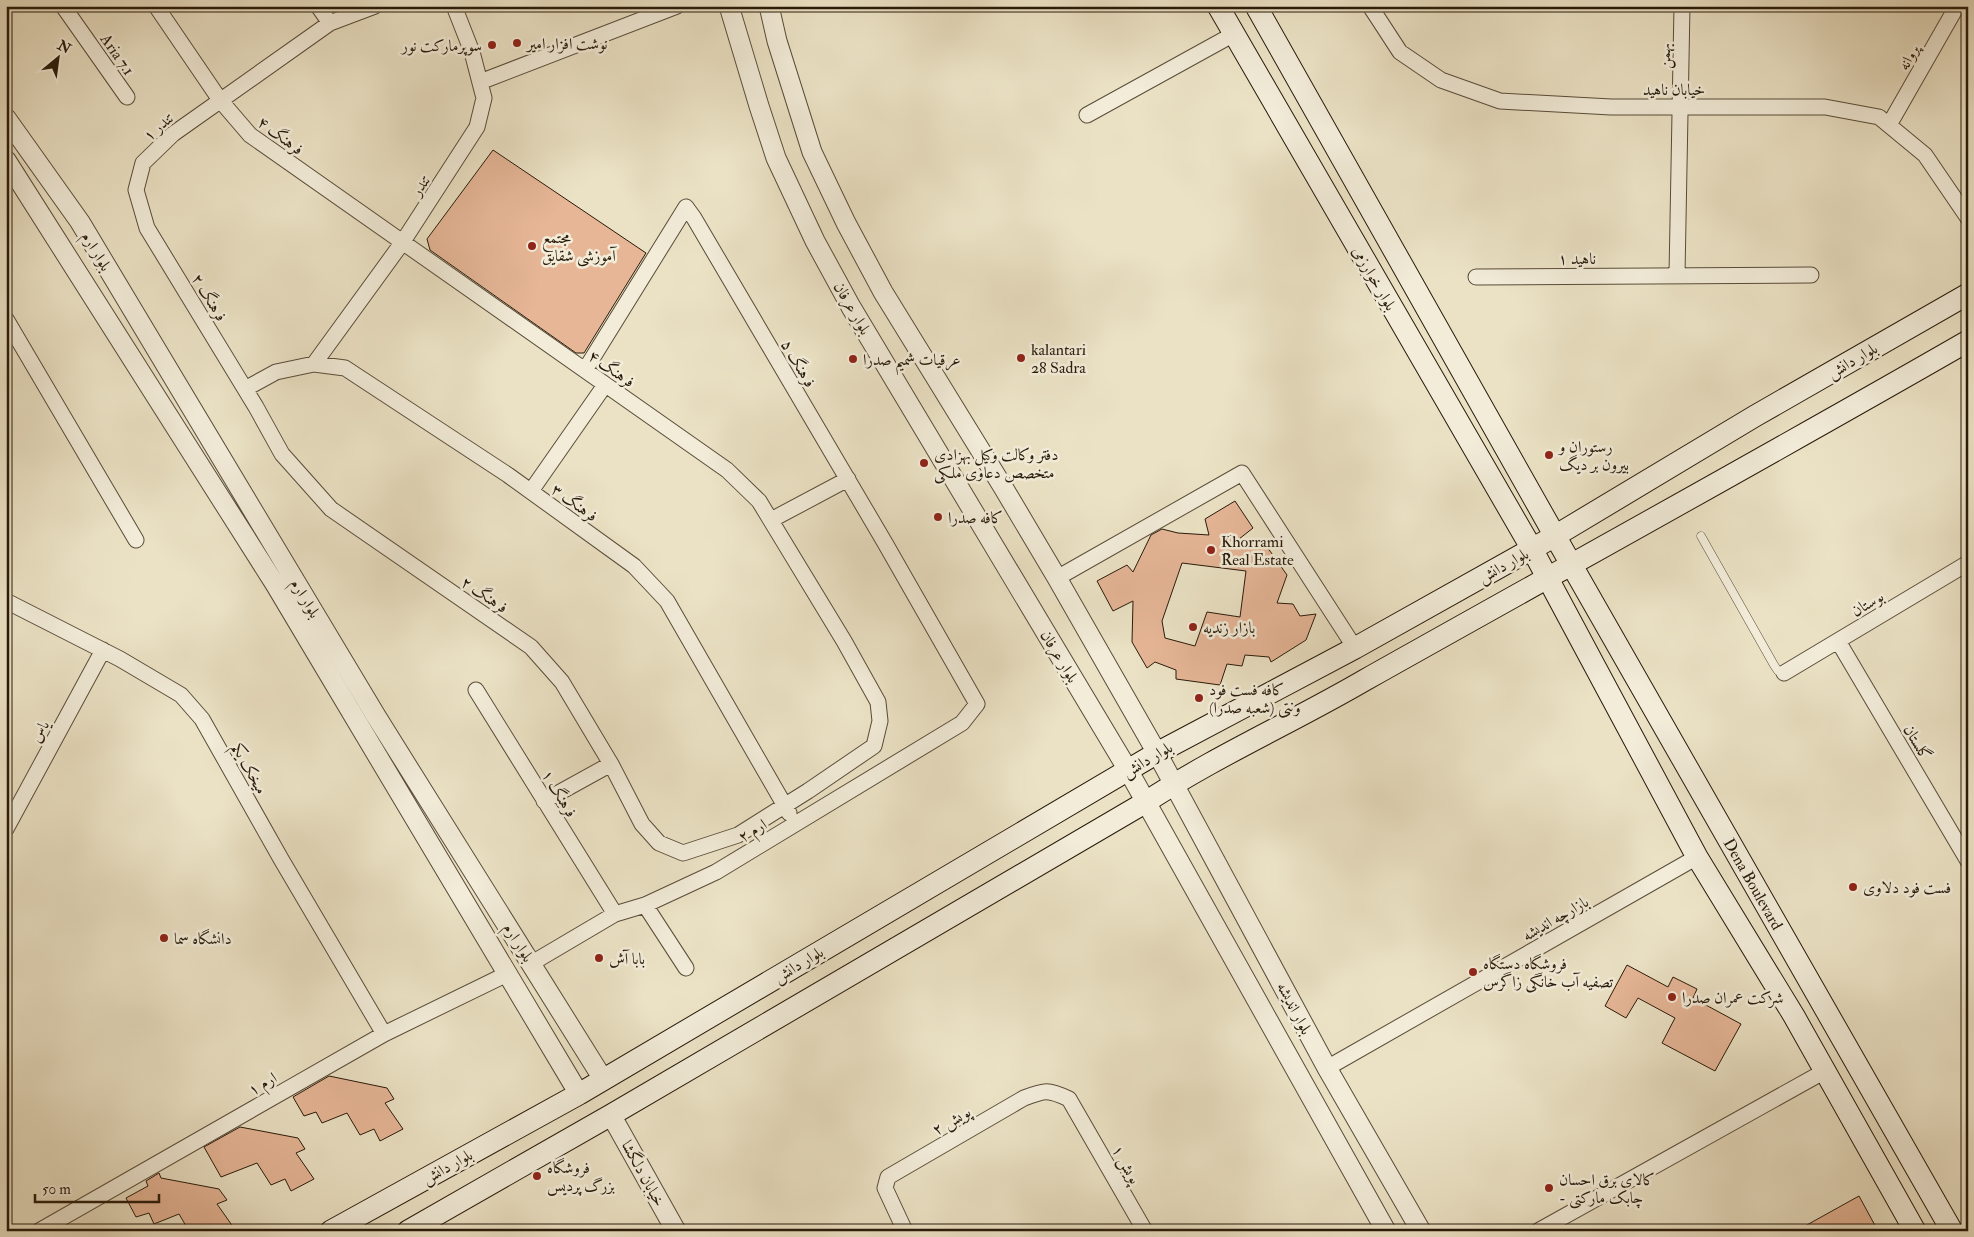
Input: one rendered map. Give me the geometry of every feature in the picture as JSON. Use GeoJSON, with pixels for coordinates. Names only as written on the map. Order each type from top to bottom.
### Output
{"type":"FeatureCollection","features":[{"type":"Feature","properties":{"kind":"main road","name":"بلوار خوارزمی"},"geometry":{"type":"LineString","coordinates":[[1218,6],[1532,549]]}},
{"type":"Feature","properties":{"kind":"main road","name":"بلوار خوارزمی"},"geometry":{"type":"LineString","coordinates":[[1256,6],[1555,536]]}},
{"type":"Feature","properties":{"kind":"main road","name":"بلوار دانش"},"geometry":{"type":"LineString","coordinates":[[330,1231],[579,1094],[1157,753],[1355,648],[1555,536],[1755,416],[1968,294]]}},
{"type":"Feature","properties":{"kind":"main road","name":"بلوار دانش"},"geometry":{"type":"LineString","coordinates":[[408,1231],[611,1115],[1174,784],[1342,694],[1968,342]]}},
{"type":"Feature","properties":{"kind":"main road","name":"Dena Boulevard"},"geometry":{"type":"LineString","coordinates":[[1555,536],[1952,1231]]}},
{"type":"Feature","properties":{"kind":"main road"},"geometry":{"type":"LineString","coordinates":[[1532,549],[1697,857],[1794,1016],[1915,1231]]}},
{"type":"Feature","properties":{"kind":"street","name":"Aria 7.1"},"geometry":{"type":"LineString","coordinates":[[63,6],[127,97]]}},
{"type":"Feature","properties":{"kind":"street","name":"فرهنگ ۴"},"geometry":{"type":"LineString","coordinates":[[156,6],[220,100],[250,135],[727,470],[759,500],[878,702],[880,721],[874,746]]}},
{"type":"Feature","properties":{"kind":"street"},"geometry":{"type":"LineString","coordinates":[[318,6],[330,23]]}},
{"type":"Feature","properties":{"kind":"street","name":"تندر ۱"},"geometry":{"type":"LineString","coordinates":[[136,190],[143,163],[173,134],[330,23],[375,6]]}},
{"type":"Feature","properties":{"kind":"street","name":"تندر"},"geometry":{"type":"LineString","coordinates":[[314,364],[402,243],[478,127],[484,98],[472,52],[454,6]]}},
{"type":"Feature","properties":{"kind":"street"},"geometry":{"type":"LineString","coordinates":[[480,82],[677,6]]}},
{"type":"Feature","properties":{"kind":"street","name":"بلوار عرفان"},"geometry":{"type":"LineString","coordinates":[[729,6],[758,106],[776,158],[815,241],[851,307],[1146,802]]}},
{"type":"Feature","properties":{"kind":"street","name":"بلوار عرفان"},"geometry":{"type":"LineString","coordinates":[[769,6],[777,41],[812,152],[846,223],[883,292],[1003,486],[1157,753]]}},
{"type":"Feature","properties":{"kind":"street","name":"خیابان ناهید"},"geometry":{"type":"LineString","coordinates":[[1370,6],[1400,52],[1441,80],[1500,101],[1611,107],[1825,107],[1879,117],[1925,155],[1968,218]]}},
{"type":"Feature","properties":{"kind":"street","name":"بهمن"},"geometry":{"type":"LineString","coordinates":[[1681,107],[1682,6]]}},
{"type":"Feature","properties":{"kind":"street","name":"پروانه"},"geometry":{"type":"LineString","coordinates":[[1890,126],[1956,6]]}},
{"type":"Feature","properties":{"kind":"street"},"geometry":{"type":"LineString","coordinates":[[1087,115],[1234,34]]}},
{"type":"Feature","properties":{"kind":"street"},"geometry":{"type":"LineString","coordinates":[[1678,275],[1681,107]]}},
{"type":"Feature","properties":{"kind":"street","name":"بلوار ارم"},"geometry":{"type":"LineString","coordinates":[[6,118],[80,222],[376,716],[603,1079]]}},
{"type":"Feature","properties":{"kind":"street","name":"بلوار ارم"},"geometry":{"type":"LineString","coordinates":[[6,160],[275,584],[579,1094]]}},
{"type":"Feature","properties":{"kind":"street","name":"فرهنگ ۲"},"geometry":{"type":"LineString","coordinates":[[136,190],[147,228],[245,389],[282,454],[331,509],[532,647],[562,682],[611,764],[642,824],[659,843],[683,853],[738,835],[874,746]]}},
{"type":"Feature","properties":{"kind":"street","name":"فرهنگ ۵"},"geometry":{"type":"LineString","coordinates":[[585,370],[686,207],[848,479],[977,704]]}},
{"type":"Feature","properties":{"kind":"street","name":"ناهید ۱"},"geometry":{"type":"LineString","coordinates":[[1476,276],[1811,275]]}},
{"type":"Feature","properties":{"kind":"street"},"geometry":{"type":"LineString","coordinates":[[6,319],[136,540]]}},
{"type":"Feature","properties":{"kind":"street","name":"فرهنگ ۳"},"geometry":{"type":"LineString","coordinates":[[245,389],[276,372],[314,364],[345,368],[531,491],[634,566],[668,601],[795,825]]}},
{"type":"Feature","properties":{"kind":"street"},"geometry":{"type":"LineString","coordinates":[[531,491],[605,384]]}},
{"type":"Feature","properties":{"kind":"street"},"geometry":{"type":"LineString","coordinates":[[185,442],[204,428]]}},
{"type":"Feature","properties":{"kind":"street"},"geometry":{"type":"LineString","coordinates":[[1057,578],[1242,473],[1355,648]]}},
{"type":"Feature","properties":{"kind":"street"},"geometry":{"type":"LineString","coordinates":[[771,520],[848,479]]}},
{"type":"Feature","properties":{"kind":"street","name":"بوستان"},"geometry":{"type":"LineString","coordinates":[[1784,673],[1968,563]]}},
{"type":"Feature","properties":{"kind":"street","name":"میخک یکم"},"geometry":{"type":"LineString","coordinates":[[6,601],[103,650],[181,695],[202,719],[281,859],[384,1034]]}},
{"type":"Feature","properties":{"kind":"street","name":"گلستان"},"geometry":{"type":"LineString","coordinates":[[1838,641],[1968,861]]}},
{"type":"Feature","properties":{"kind":"street","name":"یاس"},"geometry":{"type":"LineString","coordinates":[[6,829],[103,650]]}},
{"type":"Feature","properties":{"kind":"street","name":"فرهنگ ۱"},"geometry":{"type":"LineString","coordinates":[[476,690],[615,914]]}},
{"type":"Feature","properties":{"kind":"street","name":"ارم ۲"},"geometry":{"type":"LineString","coordinates":[[532,963],[615,914],[645,905],[716,872],[962,723],[977,704]]}},
{"type":"Feature","properties":{"kind":"street","name":"بلوار اندیشه"},"geometry":{"type":"LineString","coordinates":[[1157,753],[1327,1068],[1421,1231]]}},
{"type":"Feature","properties":{"kind":"street"},"geometry":{"type":"LineString","coordinates":[[544,801],[611,764]]}},
{"type":"Feature","properties":{"kind":"street","name":"بلوار اندیشه"},"geometry":{"type":"LineString","coordinates":[[1146,802],[1386,1231]]}},
{"type":"Feature","properties":{"kind":"street","name":"بازارچه اندیشه"},"geometry":{"type":"LineString","coordinates":[[1327,1068],[1697,857]]}},
{"type":"Feature","properties":{"kind":"street"},"geometry":{"type":"LineString","coordinates":[[645,905],[686,968]]}},
{"type":"Feature","properties":{"kind":"street","name":"ارم ۱"},"geometry":{"type":"LineString","coordinates":[[39,1231],[384,1034],[507,974]]}},
{"type":"Feature","properties":{"kind":"street"},"geometry":{"type":"LineString","coordinates":[[554,1052],[558,1058],[572,1060],[578,1055],[579,1041]]}},
{"type":"Feature","properties":{"kind":"street"},"geometry":{"type":"LineString","coordinates":[[1538,1231],[1825,1071]]}},
{"type":"Feature","properties":{"kind":"street","name":"پویش ۲"},"geometry":{"type":"LineString","coordinates":[[905,1231],[885,1188],[888,1177],[1024,1098],[1042,1091],[1053,1091],[1069,1099],[1080,1115]]}},
{"type":"Feature","properties":{"kind":"street","name":"خیابان دلگشا"},"geometry":{"type":"LineString","coordinates":[[611,1115],[676,1231]]}},
{"type":"Feature","properties":{"kind":"street","name":"پویش ۱"},"geometry":{"type":"LineString","coordinates":[[1080,1115],[1145,1231]]}},
{"type":"Feature","properties":{"kind":"lane"},"geometry":{"type":"LineString","coordinates":[[1701,536],[1774,665],[1778,671],[1784,673]]}},
{"type":"Feature","properties":{"kind":"building","name":"مجتمع آموزشی شقایق"},"geometry":{"type":"Polygon","coordinates":[[[493,150],[646,253],[584,353],[576,353],[430,250],[427,239],[493,150]]]}},
{"type":"Feature","properties":{"kind":"building"},"geometry":{"type":"Polygon","coordinates":[[[1235,501],[1253,528],[1234,543],[1265,544],[1287,575],[1277,603],[1293,604],[1300,616],[1316,614],[1306,640],[1271,662],[1269,657],[1245,655],[1242,666],[1227,664],[1220,685],[1176,679],[1176,670],[1155,662],[1147,668],[1132,642],[1133,601],[1113,611],[1097,581],[1127,565],[1133,572],[1151,535],[1162,529],[1178,533],[1209,535],[1205,519],[1235,501]],[[1182,563],[1162,621],[1165,638],[1195,646],[1207,612],[1240,617],[1246,571],[1182,563]]]}},
{"type":"Feature","properties":{"kind":"building"},"geometry":{"type":"Polygon","coordinates":[[[1627,965],[1668,987],[1673,977],[1697,989],[1693,998],[1741,1024],[1715,1071],[1662,1043],[1675,1018],[1638,998],[1626,1018],[1605,1006],[1627,965]]]}},
{"type":"Feature","properties":{"kind":"building"},"geometry":{"type":"Polygon","coordinates":[[[329,1076],[387,1088],[394,1099],[385,1103],[403,1129],[380,1141],[374,1129],[360,1135],[347,1113],[322,1123],[316,1112],[304,1116],[293,1097],[329,1076]]]}},
{"type":"Feature","properties":{"kind":"building"},"geometry":{"type":"Polygon","coordinates":[[[240,1127],[298,1138],[305,1149],[296,1153],[314,1179],[291,1191],[285,1179],[271,1185],[257,1163],[221,1177],[204,1147],[240,1127]]]}},
{"type":"Feature","properties":{"kind":"building"},"geometry":{"type":"Polygon","coordinates":[[[159,1173],[161,1178],[219,1189],[227,1200],[217,1204],[236,1231],[189,1231],[179,1214],[154,1224],[149,1213],[136,1217],[126,1198],[148,1186],[146,1181],[159,1173]]]}},
{"type":"Feature","properties":{"kind":"building"},"geometry":{"type":"Polygon","coordinates":[[[1859,1196],[1878,1231],[1796,1231],[1859,1196]]]}},
{"type":"Feature","properties":{"kind":"place","name":"نوشت افزار امیر"},"geometry":{"type":"Point","coordinates":[517,43]}},
{"type":"Feature","properties":{"kind":"place","name":"سوپرمارکت نور"},"geometry":{"type":"Point","coordinates":[492,45]}},
{"type":"Feature","properties":{"kind":"place","name":"مجتمع آموزشی شقایق"},"geometry":{"type":"Point","coordinates":[532,246]}},
{"type":"Feature","properties":{"kind":"place","name":"kalantari 28 Sadra"},"geometry":{"type":"Point","coordinates":[1021,358]}},
{"type":"Feature","properties":{"kind":"place","name":"عرقیات شمیم صدرا"},"geometry":{"type":"Point","coordinates":[853,359]}},
{"type":"Feature","properties":{"kind":"place","name":"رستوران و بیرون بر دیگ"},"geometry":{"type":"Point","coordinates":[1549,455]}},
{"type":"Feature","properties":{"kind":"place","name":"دفتر وکالت وکیل بهزادی متخصص دعاوی ملکی"},"geometry":{"type":"Point","coordinates":[924,463]}},
{"type":"Feature","properties":{"kind":"place","name":"کافه صدرا"},"geometry":{"type":"Point","coordinates":[938,517]}},
{"type":"Feature","properties":{"kind":"place","name":"Khorrami Real Estate"},"geometry":{"type":"Point","coordinates":[1211,550]}},
{"type":"Feature","properties":{"kind":"place","name":"بازار زندیه"},"geometry":{"type":"Point","coordinates":[1193,627]}},
{"type":"Feature","properties":{"kind":"place","name":"کافه فست فود ونتی (شعبه صدرا)"},"geometry":{"type":"Point","coordinates":[1199,698]}},
{"type":"Feature","properties":{"kind":"place","name":"فست فود دلاوی"},"geometry":{"type":"Point","coordinates":[1853,887]}},
{"type":"Feature","properties":{"kind":"place","name":"دانشگاه سما"},"geometry":{"type":"Point","coordinates":[164,938]}},
{"type":"Feature","properties":{"kind":"place","name":"بابا آش"},"geometry":{"type":"Point","coordinates":[599,958]}},
{"type":"Feature","properties":{"kind":"place","name":"فروشگاه دستگاه تصفیه آب خانگی زاگرس"},"geometry":{"type":"Point","coordinates":[1473,972]}},
{"type":"Feature","properties":{"kind":"place","name":"شرکت عمران صدرا"},"geometry":{"type":"Point","coordinates":[1672,997]}},
{"type":"Feature","properties":{"kind":"place","name":"فروشگاه بزرگ پردیس"},"geometry":{"type":"Point","coordinates":[537,1176]}},
{"type":"Feature","properties":{"kind":"place","name":"کالای برق احسان - چابک مارکتی"},"geometry":{"type":"Point","coordinates":[1549,1188]}}]}
